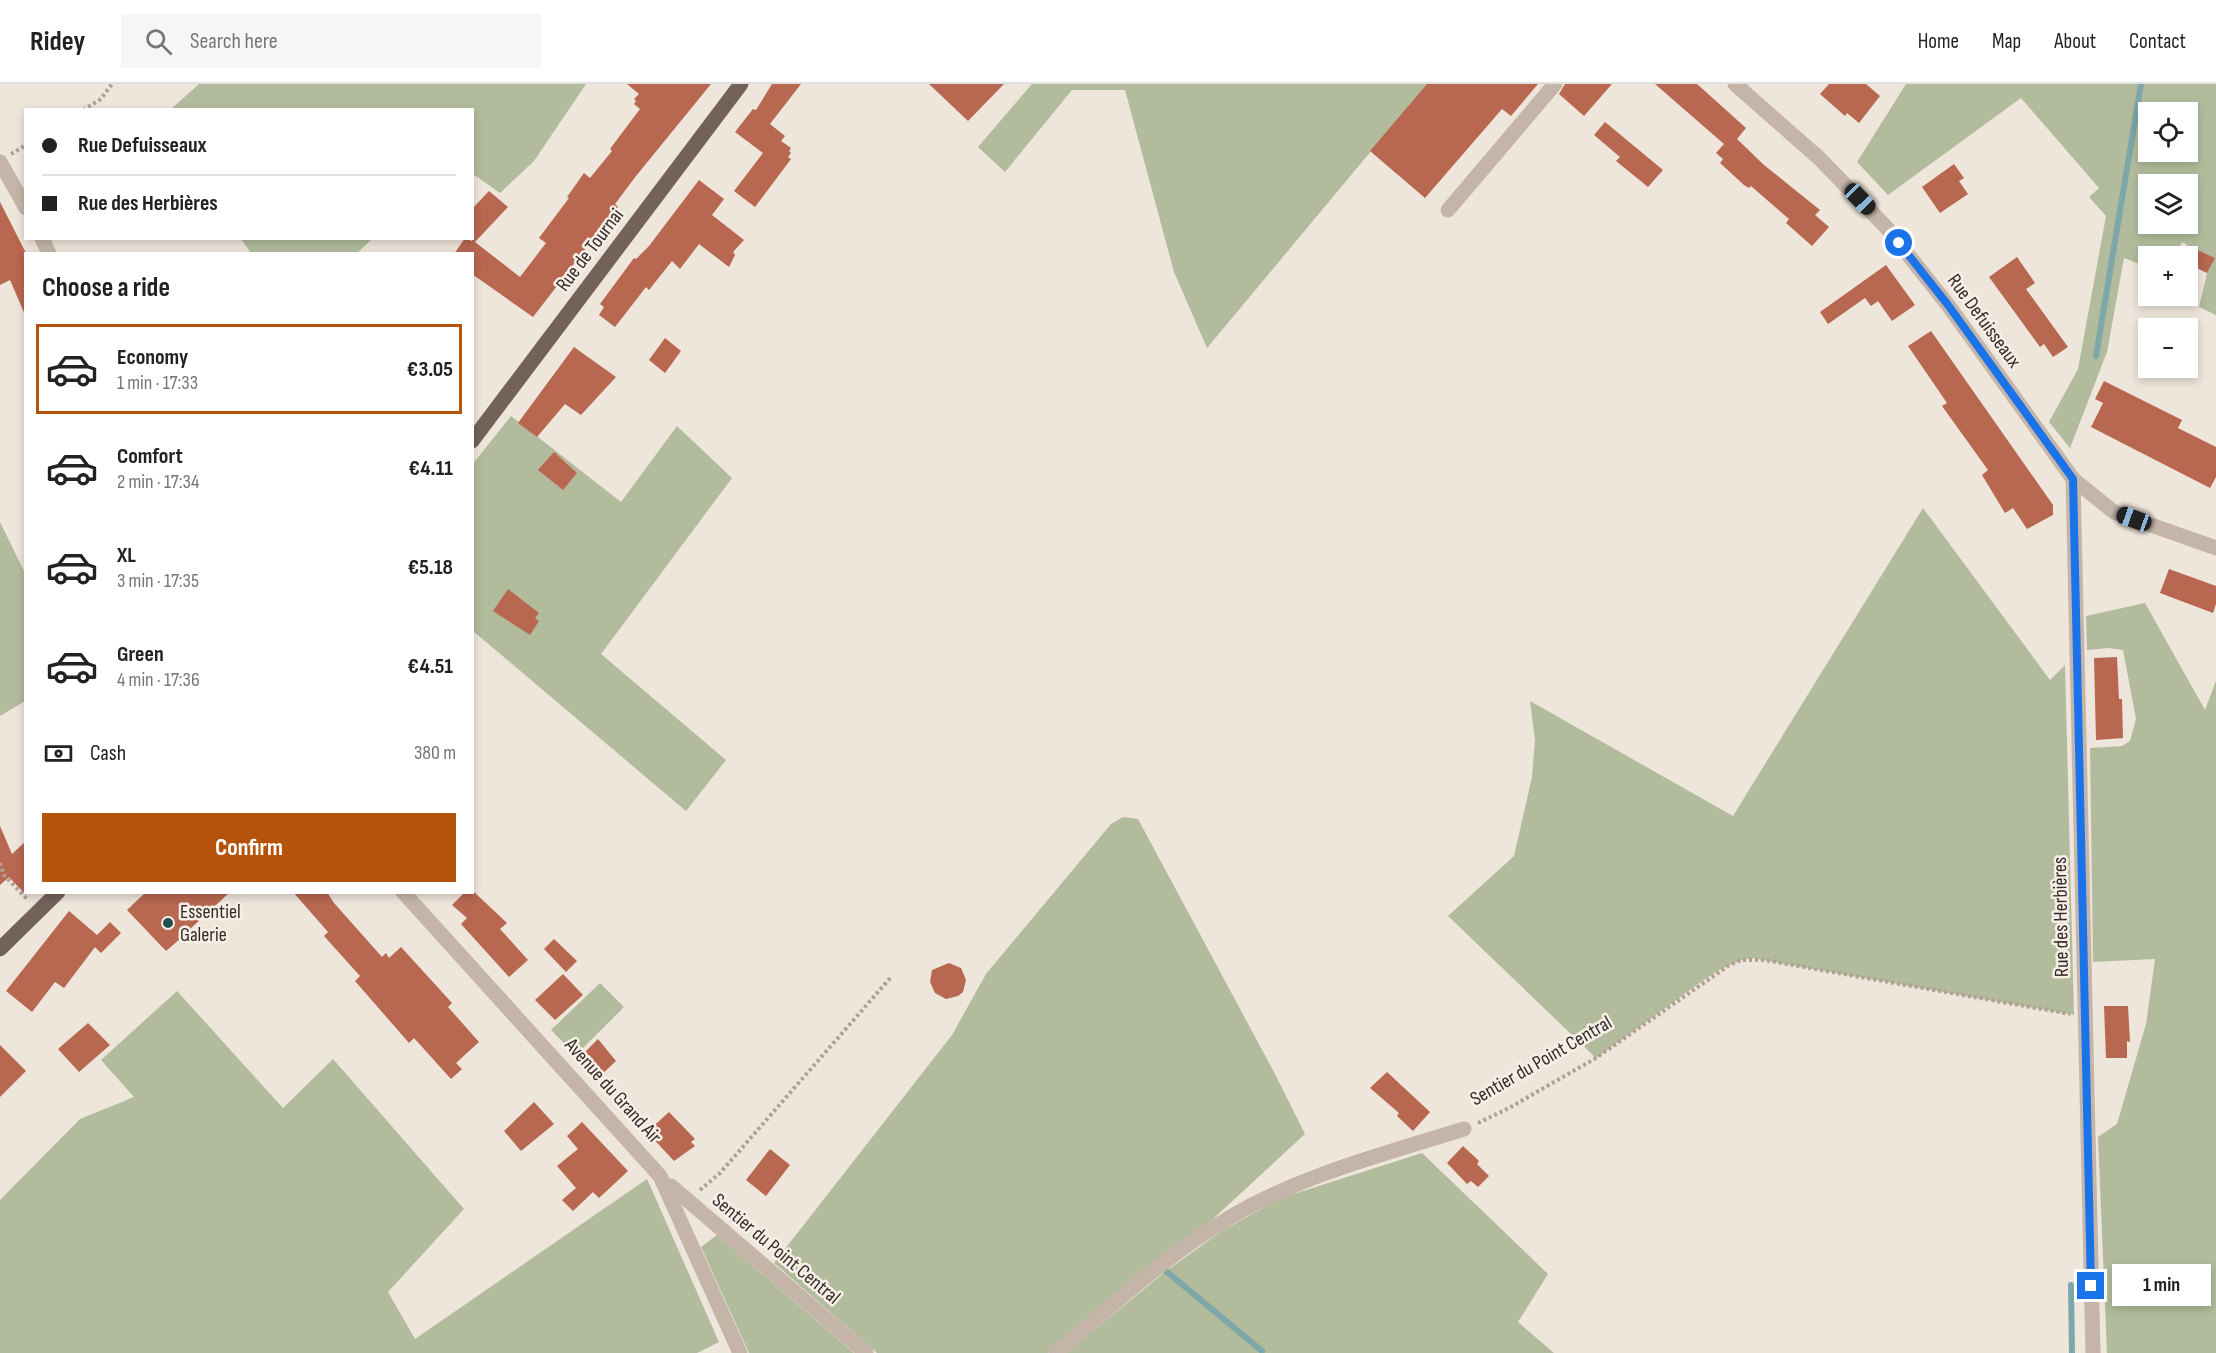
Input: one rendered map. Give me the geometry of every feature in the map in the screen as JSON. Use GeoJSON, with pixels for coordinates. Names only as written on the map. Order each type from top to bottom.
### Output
{"type":"FeatureCollection","features":[{"type":"Feature","properties":{"kind":"main road","name":"Rue de Tournai"},"geometry":{"type":"LineString","coordinates":[[474,438],[741,84]]}},
{"type":"Feature","properties":{"kind":"main road"},"geometry":{"type":"LineString","coordinates":[[0,949],[56,894]]}},
{"type":"Feature","properties":{"kind":"street"},"geometry":{"type":"LineString","coordinates":[[1448,210],[1555,84]]}},
{"type":"Feature","properties":{"kind":"street","name":"Rue Defuisseaux"},"geometry":{"type":"LineString","coordinates":[[1735,84],[1819,158],[1886,227],[1948,305],[2073,479],[2114,512],[2216,548]]}},
{"type":"Feature","properties":{"kind":"street"},"geometry":{"type":"LineString","coordinates":[[0,162],[24,204]]}},
{"type":"Feature","properties":{"kind":"street","name":"Rue des Herbières"},"geometry":{"type":"LineString","coordinates":[[2073,479],[2093,1353]]}},
{"type":"Feature","properties":{"kind":"street","name":"Avenue du Grand Air"},"geometry":{"type":"LineString","coordinates":[[405,894],[660,1176],[695,1248],[740,1353]]}},
{"type":"Feature","properties":{"kind":"street","name":"Sentier du Point Central"},"geometry":{"type":"LineString","coordinates":[[1056,1353],[1161,1265],[1236,1214],[1270,1196],[1304,1182],[1464,1129]]}},
{"type":"Feature","properties":{"kind":"street","name":"Sentier du Point Central"},"geometry":{"type":"LineString","coordinates":[[660,1176],[685,1200],[866,1353]]}},
{"type":"Feature","properties":{"kind":"path"},"geometry":{"type":"LineString","coordinates":[[86,108],[101,99],[112,84]]}},
{"type":"Feature","properties":{"kind":"path"},"geometry":{"type":"LineString","coordinates":[[0,863],[4,875],[39,912]]}},
{"type":"Feature","properties":{"kind":"path","name":"Sentier du Point Central"},"geometry":{"type":"LineString","coordinates":[[1464,1129],[1509,1108],[1596,1058],[1698,985],[1741,960],[1764,960],[2085,1016]]}},
{"type":"Feature","properties":{"kind":"path"},"geometry":{"type":"LineString","coordinates":[[685,1200],[720,1173],[892,976]]}},
{"type":"Feature","properties":{"kind":"green space"},"geometry":{"type":"Polygon","coordinates":[[[199,84],[586,84],[534,161],[500,193],[474,175],[474,108],[172,108],[199,84]]]}},
{"type":"Feature","properties":{"kind":"green space"},"geometry":{"type":"Polygon","coordinates":[[[1032,84],[1427,84],[1207,348],[1174,272],[1125,90],[1072,90],[1005,172],[978,147],[1032,84]]]}},
{"type":"Feature","properties":{"kind":"green space"},"geometry":{"type":"Polygon","coordinates":[[[1906,84],[2216,84],[2216,315],[2199,307],[2207,273],[2214,258],[2198,250],[2198,246],[2190,246],[2182,242],[2180,246],[2138,246],[2138,263],[2124,258],[2107,352],[2070,448],[2049,422],[2078,369],[2106,216],[2089,197],[2099,188],[2021,98],[1888,195],[1857,162],[1906,84]]]}},
{"type":"Feature","properties":{"kind":"green space"},"geometry":{"type":"Polygon","coordinates":[[[242,240],[371,240],[358,252],[250,252],[242,240]]]}},
{"type":"Feature","properties":{"kind":"green space"},"geometry":{"type":"Polygon","coordinates":[[[511,416],[621,502],[677,426],[732,478],[601,654],[726,760],[686,811],[474,632],[474,462],[511,416]]]}},
{"type":"Feature","properties":{"kind":"green space"},"geometry":{"type":"Polygon","coordinates":[[[1923,508],[2050,680],[2065,665],[2074,1015],[1751,958],[1730,965],[1709,976],[1596,1058],[1448,916],[1514,856],[1532,777],[1535,740],[1530,701],[1733,816],[1923,508]]]}},
{"type":"Feature","properties":{"kind":"green space"},"geometry":{"type":"Polygon","coordinates":[[[0,522],[24,571],[24,702],[0,716],[0,522]]]}},
{"type":"Feature","properties":{"kind":"green space"},"geometry":{"type":"Polygon","coordinates":[[[2145,603],[2205,710],[2216,681],[2216,1353],[2107,1353],[2098,1137],[2117,1124],[2146,1024],[2155,959],[2093,962],[2090,748],[2122,746],[2130,741],[2136,719],[2123,650],[2108,648],[2087,650],[2086,616],[2145,603]]]}},
{"type":"Feature","properties":{"kind":"green space"},"geometry":{"type":"Polygon","coordinates":[[[1123,817],[1138,819],[1305,1134],[1202,1229],[1159,1259],[1048,1353],[877,1353],[774,1263],[952,1035],[986,974],[1111,824],[1123,817]]]}},
{"type":"Feature","properties":{"kind":"green space"},"geometry":{"type":"Polygon","coordinates":[[[600,983],[624,1007],[576,1055],[551,1030],[600,983]]]}},
{"type":"Feature","properties":{"kind":"green space"},"geometry":{"type":"Polygon","coordinates":[[[177,991],[283,1108],[333,1059],[464,1209],[388,1292],[415,1339],[647,1179],[719,1342],[697,1353],[0,1353],[0,1200],[80,1119],[134,1097],[101,1060],[177,991]]]}},
{"type":"Feature","properties":{"kind":"green space"},"geometry":{"type":"Polygon","coordinates":[[[1422,1153],[1548,1274],[1518,1322],[1554,1353],[1066,1353],[1166,1271],[1222,1231],[1252,1214],[1281,1198],[1422,1153]]]}},
{"type":"Feature","properties":{"kind":"green space"},"geometry":{"type":"Polygon","coordinates":[[[717,1235],[854,1353],[749,1353],[701,1247],[717,1235]]]}},
{"type":"Feature","properties":{"kind":"building"},"geometry":{"type":"Polygon","coordinates":[[[627,84],[711,84],[636,176],[615,204],[618,207],[533,317],[474,275],[474,252],[455,252],[464,240],[474,240],[474,207],[489,191],[508,207],[475,242],[520,277],[546,243],[539,238],[569,198],[567,197],[584,173],[590,178],[612,151],[610,149],[640,109],[634,104],[636,101],[634,99],[639,94],[627,84]]]}},
{"type":"Feature","properties":{"kind":"building"},"geometry":{"type":"Polygon","coordinates":[[[772,84],[801,84],[770,124],[785,136],[781,141],[791,148],[788,157],[791,159],[755,207],[734,191],[763,153],[735,132],[753,109],[756,110],[772,84]]]}},
{"type":"Feature","properties":{"kind":"building"},"geometry":{"type":"Polygon","coordinates":[[[929,84],[1004,84],[968,121],[929,84]]]}},
{"type":"Feature","properties":{"kind":"building"},"geometry":{"type":"Polygon","coordinates":[[[1427,84],[1538,84],[1511,116],[1502,109],[1425,198],[1370,151],[1427,84]]]}},
{"type":"Feature","properties":{"kind":"building"},"geometry":{"type":"Polygon","coordinates":[[[1565,84],[1612,84],[1584,116],[1559,94],[1565,84]]]}},
{"type":"Feature","properties":{"kind":"building"},"geometry":{"type":"Polygon","coordinates":[[[1655,84],[1697,84],[1746,128],[1737,139],[1764,165],[1820,210],[1815,215],[1829,227],[1812,246],[1786,223],[1789,219],[1751,186],[1749,188],[1744,185],[1720,163],[1723,159],[1716,153],[1724,144],[1655,84]]]}},
{"type":"Feature","properties":{"kind":"building"},"geometry":{"type":"Polygon","coordinates":[[[1829,84],[1866,84],[1880,96],[1859,123],[1847,113],[1845,116],[1820,94],[1829,84]]]}},
{"type":"Feature","properties":{"kind":"building"},"geometry":{"type":"Polygon","coordinates":[[[1605,122],[1663,170],[1648,187],[1616,161],[1620,157],[1594,135],[1605,122]]]}},
{"type":"Feature","properties":{"kind":"building"},"geometry":{"type":"Polygon","coordinates":[[[1954,164],[1964,178],[1959,181],[1968,194],[1940,213],[1922,187],[1954,164]]]}},
{"type":"Feature","properties":{"kind":"building"},"geometry":{"type":"Polygon","coordinates":[[[699,180],[724,199],[712,215],[744,240],[733,252],[735,255],[729,267],[699,244],[680,269],[672,261],[649,290],[646,287],[615,327],[599,315],[604,307],[600,304],[634,258],[636,259],[649,246],[699,180]]]}},
{"type":"Feature","properties":{"kind":"building"},"geometry":{"type":"Polygon","coordinates":[[[0,202],[25,252],[24,312],[10,280],[0,285],[0,202]]]}},
{"type":"Feature","properties":{"kind":"building"},"geometry":{"type":"Polygon","coordinates":[[[2198,250],[2215,258],[2207,273],[2198,268],[2198,250]]]}},
{"type":"Feature","properties":{"kind":"building"},"geometry":{"type":"Polygon","coordinates":[[[2017,257],[2035,283],[2026,289],[2068,347],[2053,357],[2044,344],[2040,347],[1989,277],[2017,257]]]}},
{"type":"Feature","properties":{"kind":"building"},"geometry":{"type":"Polygon","coordinates":[[[1886,265],[1915,305],[1892,321],[1878,301],[1871,306],[1865,298],[1828,324],[1820,312],[1886,265]]]}},
{"type":"Feature","properties":{"kind":"building"},"geometry":{"type":"Polygon","coordinates":[[[1931,331],[2053,505],[2053,515],[2027,529],[2013,508],[2005,513],[1982,475],[1988,470],[1942,406],[1947,403],[1908,346],[1931,331]]]}},
{"type":"Feature","properties":{"kind":"building"},"geometry":{"type":"Polygon","coordinates":[[[665,338],[681,351],[665,373],[649,360],[665,338]]]}},
{"type":"Feature","properties":{"kind":"building"},"geometry":{"type":"Polygon","coordinates":[[[574,347],[616,377],[581,415],[565,404],[537,437],[518,423],[574,347]]]}},
{"type":"Feature","properties":{"kind":"building"},"geometry":{"type":"Polygon","coordinates":[[[2104,381],[2182,420],[2178,428],[2216,447],[2216,477],[2210,488],[2091,427],[2103,403],[2095,399],[2104,381]]]}},
{"type":"Feature","properties":{"kind":"building"},"geometry":{"type":"Polygon","coordinates":[[[554,452],[577,473],[563,490],[538,470],[554,452]]]}},
{"type":"Feature","properties":{"kind":"building"},"geometry":{"type":"Polygon","coordinates":[[[2169,569],[2216,586],[2216,604],[2213,613],[2160,593],[2169,569]]]}},
{"type":"Feature","properties":{"kind":"building"},"geometry":{"type":"Polygon","coordinates":[[[508,589],[539,613],[535,618],[539,621],[530,635],[493,611],[508,589]]]}},
{"type":"Feature","properties":{"kind":"building"},"geometry":{"type":"Polygon","coordinates":[[[2117,657],[2119,699],[2122,699],[2123,738],[2096,740],[2094,658],[2117,657]]]}},
{"type":"Feature","properties":{"kind":"building"},"geometry":{"type":"Polygon","coordinates":[[[0,826],[12,854],[24,843],[24,893],[9,877],[0,885],[0,826]]]}},
{"type":"Feature","properties":{"kind":"building"},"geometry":{"type":"Polygon","coordinates":[[[474,892],[507,923],[500,929],[528,960],[509,977],[461,924],[467,918],[452,905],[463,894],[474,894],[474,892]]]}},
{"type":"Feature","properties":{"kind":"building","name":"Essentiel Galerie"},"geometry":{"type":"Polygon","coordinates":[[[144,894],[228,894],[190,929],[195,934],[184,944],[180,939],[166,951],[127,910],[144,894]]]}},
{"type":"Feature","properties":{"kind":"building"},"geometry":{"type":"Polygon","coordinates":[[[295,894],[328,894],[382,957],[386,953],[389,958],[401,947],[452,1003],[448,1007],[479,1042],[456,1063],[462,1069],[451,1079],[414,1038],[409,1043],[355,981],[360,976],[324,936],[328,932],[295,894]]]}},
{"type":"Feature","properties":{"kind":"building"},"geometry":{"type":"Polygon","coordinates":[[[69,911],[97,935],[110,922],[121,933],[101,953],[95,947],[64,988],[55,982],[32,1012],[6,991],[69,911]]]}},
{"type":"Feature","properties":{"kind":"building"},"geometry":{"type":"Polygon","coordinates":[[[554,939],[577,961],[566,972],[544,949],[554,939]]]}},
{"type":"Feature","properties":{"kind":"building"},"geometry":{"type":"Polygon","coordinates":[[[949,963],[961,968],[966,980],[963,992],[946,999],[935,993],[930,982],[932,970],[949,963]]]}},
{"type":"Feature","properties":{"kind":"building"},"geometry":{"type":"Polygon","coordinates":[[[563,974],[583,995],[555,1020],[535,1000],[563,974]]]}},
{"type":"Feature","properties":{"kind":"building"},"geometry":{"type":"Polygon","coordinates":[[[2104,1006],[2128,1006],[2130,1042],[2127,1041],[2127,1058],[2106,1058],[2104,1006]]]}},
{"type":"Feature","properties":{"kind":"building"},"geometry":{"type":"Polygon","coordinates":[[[88,1023],[110,1045],[79,1072],[58,1049],[88,1023]]]}},
{"type":"Feature","properties":{"kind":"building"},"geometry":{"type":"Polygon","coordinates":[[[598,1039],[616,1061],[599,1077],[579,1058],[598,1039]]]}},
{"type":"Feature","properties":{"kind":"building"},"geometry":{"type":"Polygon","coordinates":[[[0,1045],[26,1071],[0,1097],[0,1045]]]}},
{"type":"Feature","properties":{"kind":"building"},"geometry":{"type":"Polygon","coordinates":[[[1387,1072],[1430,1112],[1413,1131],[1397,1116],[1399,1113],[1370,1088],[1387,1072]]]}},
{"type":"Feature","properties":{"kind":"building"},"geometry":{"type":"Polygon","coordinates":[[[534,1102],[554,1124],[521,1151],[504,1131],[534,1102]]]}},
{"type":"Feature","properties":{"kind":"building"},"geometry":{"type":"Polygon","coordinates":[[[669,1112],[695,1139],[691,1142],[695,1146],[674,1161],[647,1132],[669,1112]]]}},
{"type":"Feature","properties":{"kind":"building"},"geometry":{"type":"Polygon","coordinates":[[[582,1122],[628,1171],[599,1198],[593,1192],[573,1211],[562,1200],[576,1188],[557,1166],[578,1149],[567,1136],[582,1122]]]}},
{"type":"Feature","properties":{"kind":"building"},"geometry":{"type":"Polygon","coordinates":[[[1463,1146],[1479,1161],[1477,1164],[1489,1176],[1478,1187],[1471,1181],[1467,1184],[1447,1163],[1463,1146]]]}},
{"type":"Feature","properties":{"kind":"building"},"geometry":{"type":"Polygon","coordinates":[[[770,1149],[790,1165],[766,1196],[746,1180],[770,1149]]]}},
{"type":"Feature","properties":{"kind":"waterway"},"geometry":{"type":"LineString","coordinates":[[2096,356],[2141,84]]}},
{"type":"Feature","properties":{"kind":"waterway"},"geometry":{"type":"LineString","coordinates":[[1166,1271],[1262,1351]]}},
{"type":"Feature","properties":{"kind":"waterway"},"geometry":{"type":"LineString","coordinates":[[2071,1285],[2072,1353]]}},
{"type":"Feature","properties":{"kind":"place","name":"Essentiel Galerie"},"geometry":{"type":"Point","coordinates":[168,923]}},
{"type":"Feature","properties":{"kind":"route"},"geometry":{"type":"LineString","coordinates":[[1899,243],[1948,305],[2073,479],[2091,1286]]}}]}
